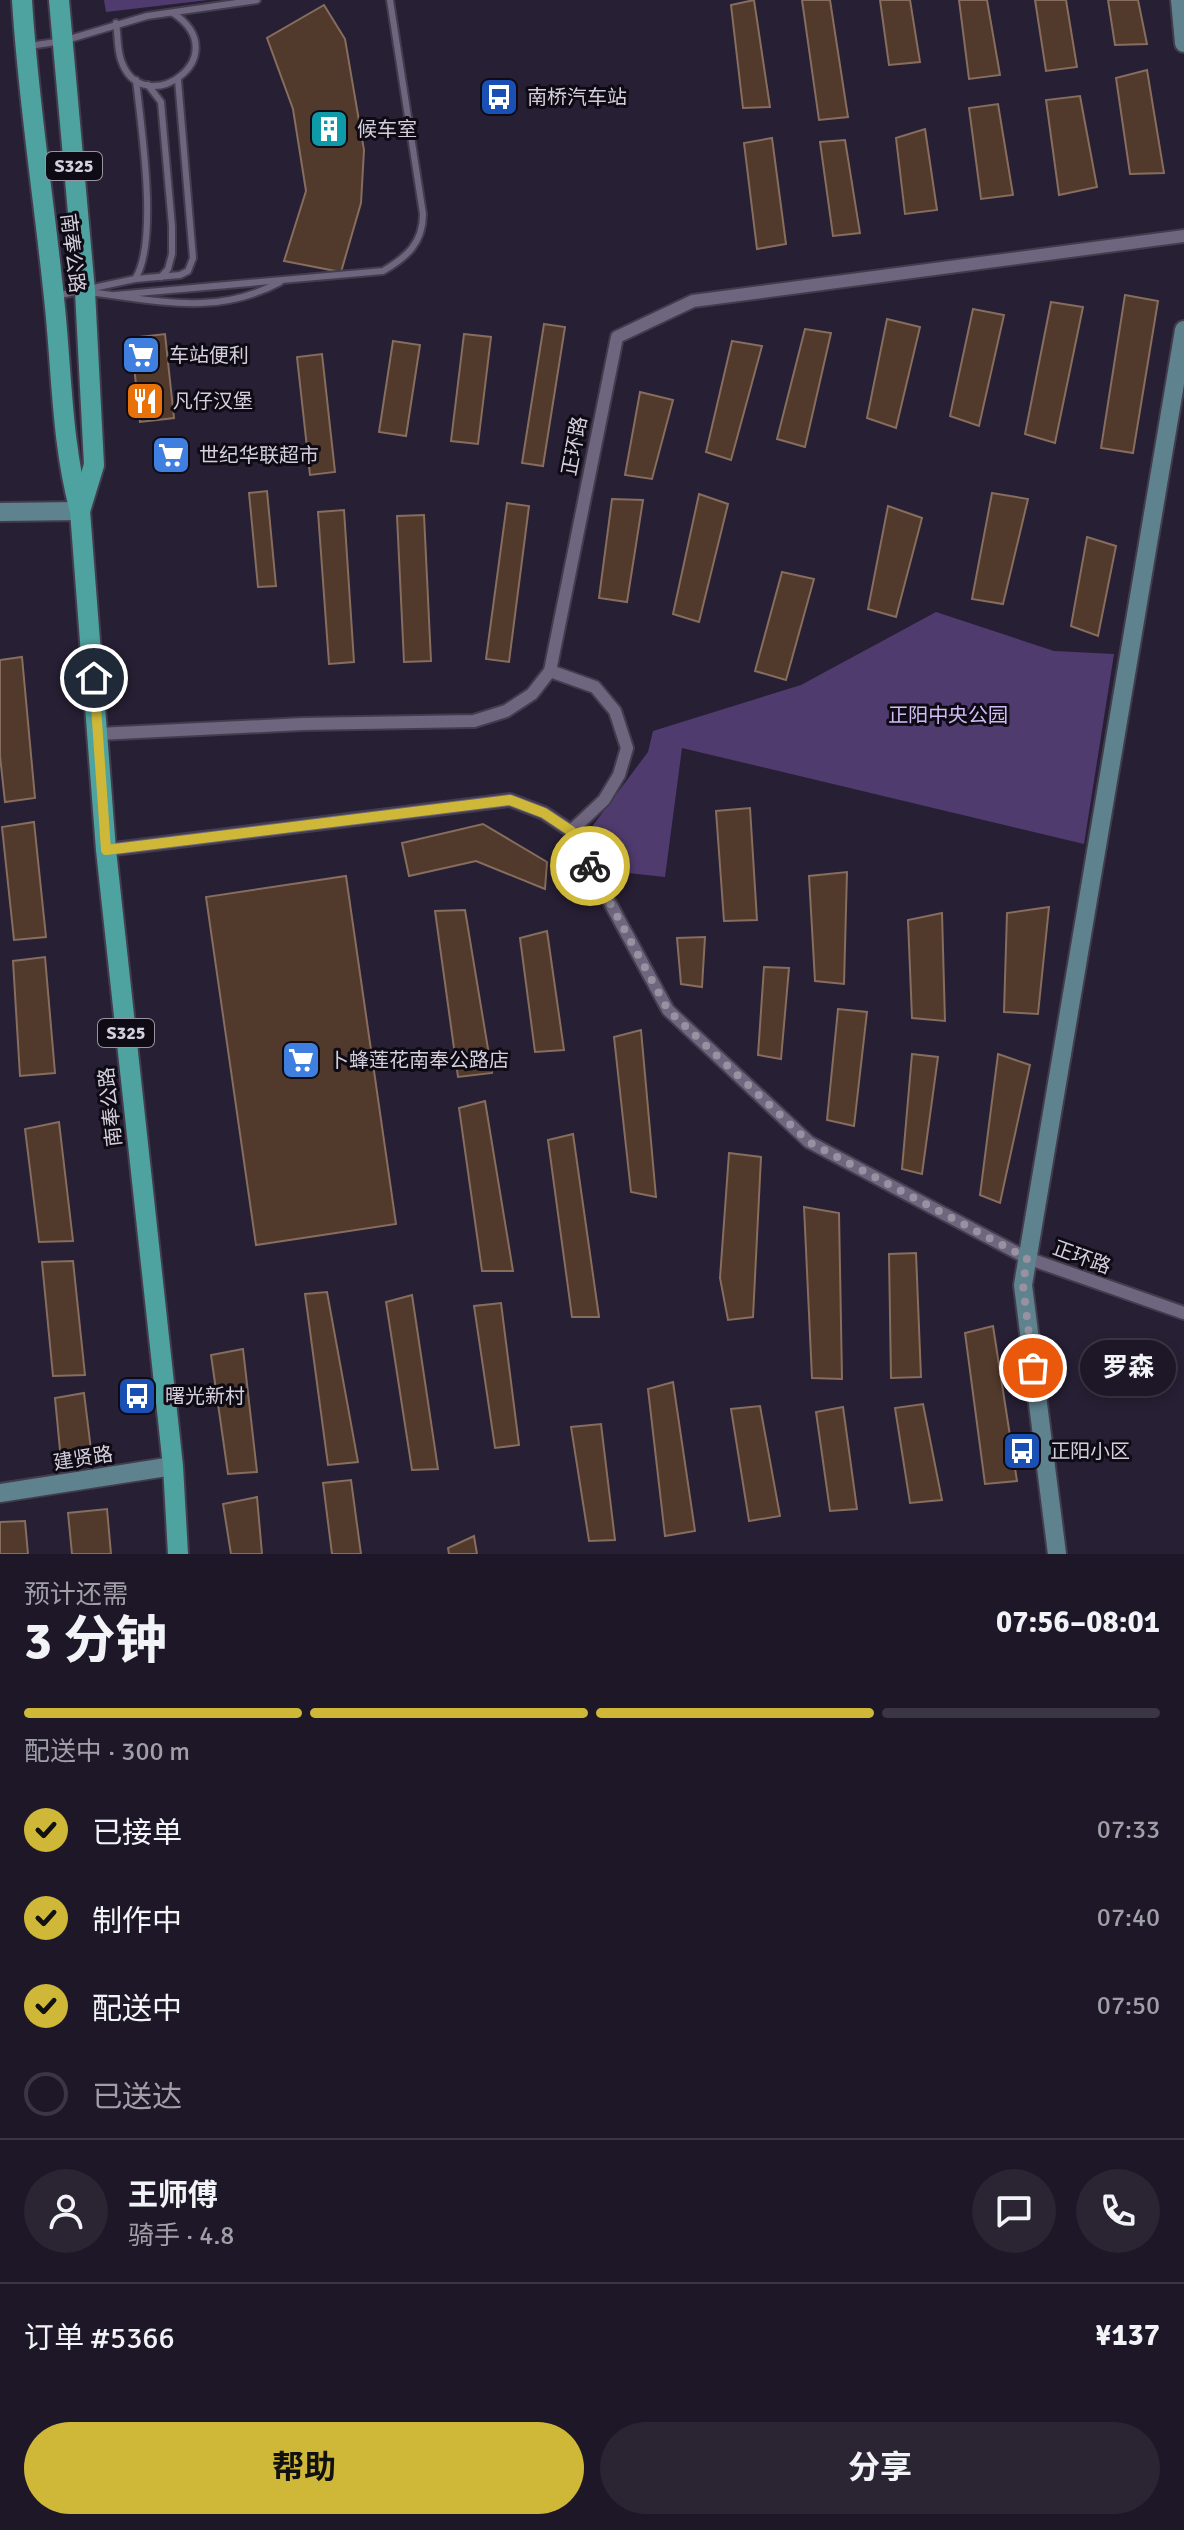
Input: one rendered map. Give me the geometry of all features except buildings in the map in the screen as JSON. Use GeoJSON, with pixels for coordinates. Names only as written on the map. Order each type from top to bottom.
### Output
{"type":"FeatureCollection","features":[{"type":"Feature","properties":{"kind":"main road","name":"南奉公路"},"geometry":{"type":"LineString","coordinates":[[22,0],[54,296],[68,465],[80,511],[106,850],[173,1466],[178,1554]]}},
{"type":"Feature","properties":{"kind":"main road","name":"南奉公路"},"geometry":{"type":"LineString","coordinates":[[59,0],[85,291],[94,465],[80,511]]}},
{"type":"Feature","properties":{"kind":"main road"},"geometry":{"type":"LineString","coordinates":[[1180,0],[1184,43]]}},
{"type":"Feature","properties":{"kind":"main road"},"geometry":{"type":"LineString","coordinates":[[1057,1554],[1023,1285],[1184,330]]}},
{"type":"Feature","properties":{"kind":"main road"},"geometry":{"type":"LineString","coordinates":[[0,512],[80,511]]}},
{"type":"Feature","properties":{"kind":"main road","name":"建贤路"},"geometry":{"type":"LineString","coordinates":[[0,1493],[173,1466]]}},
{"type":"Feature","properties":{"kind":"street","name":"正环路"},"geometry":{"type":"LineString","coordinates":[[550,671],[617,337],[693,301],[1184,236]]}},
{"type":"Feature","properties":{"kind":"street"},"geometry":{"type":"LineString","coordinates":[[98,734],[303,724],[474,721],[506,711],[532,694],[550,671],[595,687],[615,711],[627,748],[619,775],[604,800],[571,831],[544,813],[510,800],[106,850]]}},
{"type":"Feature","properties":{"kind":"street","name":"正环路"},"geometry":{"type":"LineString","coordinates":[[571,831],[668,1010],[809,1142],[1027,1258],[1184,1313]]}},
{"type":"Feature","properties":{"kind":"lane"},"geometry":{"type":"LineString","coordinates":[[25,47],[63,41],[116,23],[257,0]]}},
{"type":"Feature","properties":{"kind":"lane"},"geometry":{"type":"LineString","coordinates":[[115,295],[383,271],[403,259],[420,240],[423,214],[390,0]]}},
{"type":"Feature","properties":{"kind":"lane"},"geometry":{"type":"LineString","coordinates":[[116,23],[121,61],[136,80],[160,86],[178,80],[190,67],[195,43],[192,30],[173,13]]}},
{"type":"Feature","properties":{"kind":"lane"},"geometry":{"type":"LineString","coordinates":[[135,279],[143,266],[147,230],[136,80]]}},
{"type":"Feature","properties":{"kind":"lane"},"geometry":{"type":"LineString","coordinates":[[54,296],[188,271],[193,258],[178,80]]}},
{"type":"Feature","properties":{"kind":"lane"},"geometry":{"type":"LineString","coordinates":[[148,85],[161,102],[172,226],[172,254],[168,269],[161,277]]}},
{"type":"Feature","properties":{"kind":"lane"},"geometry":{"type":"LineString","coordinates":[[85,291],[161,304],[239,299],[254,296],[283,280]]}},
{"type":"Feature","properties":{"kind":"green space"},"geometry":{"type":"Polygon","coordinates":[[[104,0],[208,0],[106,12],[104,0]]]}},
{"type":"Feature","properties":{"kind":"green space","name":"正阳中央公园"},"geometry":{"type":"Polygon","coordinates":[[[936,612],[1054,651],[1114,654],[1084,844],[682,748],[665,877],[628,873],[588,832],[648,752],[653,731],[801,685],[936,612]]]}},
{"type":"Feature","properties":{"kind":"way so far"},"geometry":{"type":"LineString","coordinates":[[590,866],[668,1010],[809,1142],[1027,1258],[1023,1285],[1033,1368]]}},
{"type":"Feature","properties":{"kind":"place","name":"南桥汽车站"},"geometry":{"type":"Point","coordinates":[499,97]}},
{"type":"Feature","properties":{"kind":"place","name":"候车室"},"geometry":{"type":"Point","coordinates":[329,129]}},
{"type":"Feature","properties":{"kind":"place","name":"车站便利"},"geometry":{"type":"Point","coordinates":[141,355]}},
{"type":"Feature","properties":{"kind":"place","name":"凡仔汉堡"},"geometry":{"type":"Point","coordinates":[145,401]}},
{"type":"Feature","properties":{"kind":"place","name":"世纪华联超市"},"geometry":{"type":"Point","coordinates":[171,455]}},
{"type":"Feature","properties":{"kind":"place","name":"卜蜂莲花南奉公路店"},"geometry":{"type":"Point","coordinates":[301,1060]}},
{"type":"Feature","properties":{"kind":"place","name":"罗森"},"geometry":{"type":"Point","coordinates":[1033,1368]}},
{"type":"Feature","properties":{"kind":"place","name":"曙光新村"},"geometry":{"type":"Point","coordinates":[137,1396]}},
{"type":"Feature","properties":{"kind":"place","name":"正阳小区"},"geometry":{"type":"Point","coordinates":[1022,1451]}},
{"type":"Feature","properties":{"kind":"route"},"geometry":{"type":"LineString","coordinates":[[94,678],[106,850],[510,800],[544,813],[571,831],[590,866]]}}]}
